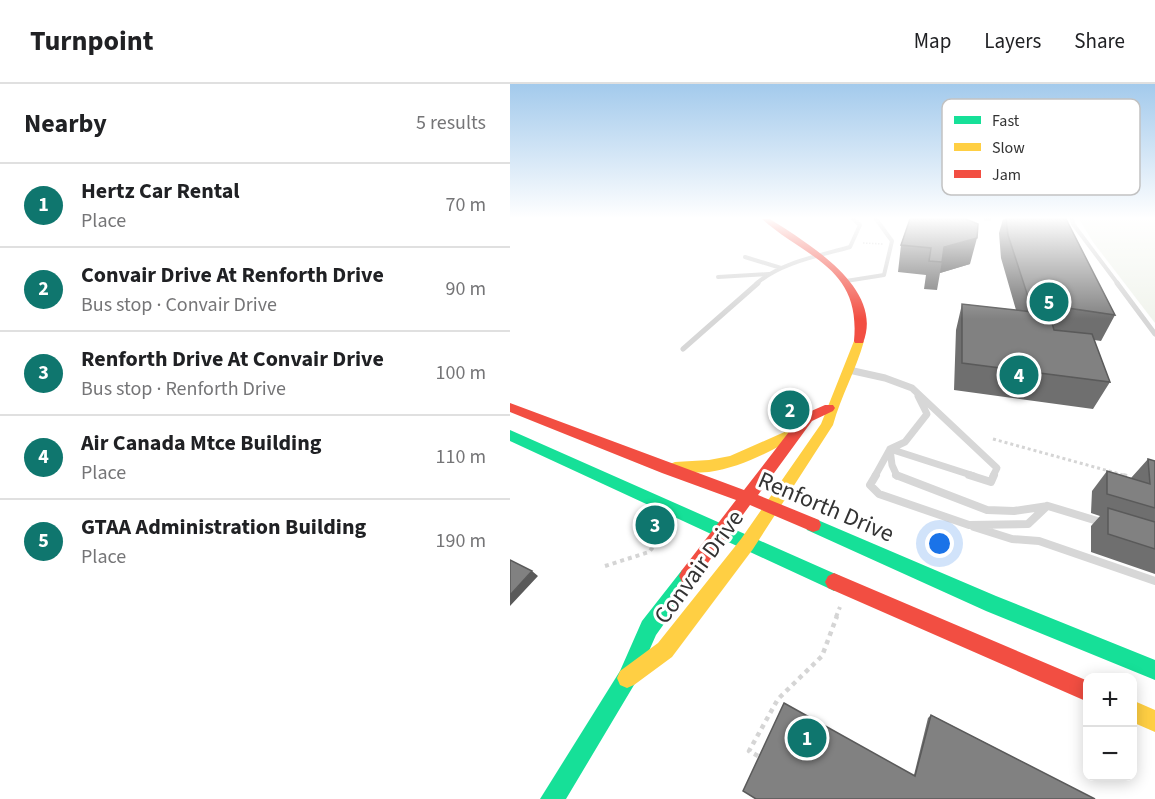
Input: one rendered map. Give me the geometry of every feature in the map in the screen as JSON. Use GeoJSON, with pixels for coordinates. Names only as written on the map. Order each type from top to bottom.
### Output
{"type":"FeatureCollection","features":[{"type":"Feature","properties":{"kind":"main road","name":"Convair Drive"},"geometry":{"type":"LineString","coordinates":[[627,678],[665,650],[747,544],[827,425],[829,408],[855,358],[862,331],[863,315],[860,304],[846,281],[813,252]]}},
{"type":"Feature","properties":{"kind":"main road","name":"Renforth Drive"},"geometry":{"type":"LineString","coordinates":[[510,407],[667,469],[771,506],[993,604],[1155,670]]}},
{"type":"Feature","properties":{"kind":"main road","name":"Convair Drive"},"geometry":{"type":"LineString","coordinates":[[552,799],[627,678],[649,628],[807,418],[829,408]]}},
{"type":"Feature","properties":{"kind":"main road"},"geometry":{"type":"LineString","coordinates":[[667,469],[734,461],[755,454],[799,430]]}},
{"type":"Feature","properties":{"kind":"main road"},"geometry":{"type":"LineString","coordinates":[[510,435],[722,530],[747,544],[1083,690]]}},
{"type":"Feature","properties":{"kind":"main road"},"geometry":{"type":"LineString","coordinates":[[1137,713],[1155,721]]}},
{"type":"Feature","properties":{"kind":"lane"},"geometry":{"type":"LineString","coordinates":[[683,349],[750,287],[769,274],[781,268],[834,252]]}},
{"type":"Feature","properties":{"kind":"lane"},"geometry":{"type":"LineString","coordinates":[[846,281],[884,275],[889,252]]}},
{"type":"Feature","properties":{"kind":"lane"},"geometry":{"type":"LineString","coordinates":[[1094,252],[1155,334]]}},
{"type":"Feature","properties":{"kind":"lane"},"geometry":{"type":"LineString","coordinates":[[745,257],[781,268]]}},
{"type":"Feature","properties":{"kind":"lane"},"geometry":{"type":"LineString","coordinates":[[718,277],[769,274]]}},
{"type":"Feature","properties":{"kind":"lane"},"geometry":{"type":"LineString","coordinates":[[849,370],[885,378],[912,388],[927,414],[905,442],[890,449],[870,486],[879,494],[1012,539],[1039,542],[1155,581]]}},
{"type":"Feature","properties":{"kind":"lane"},"geometry":{"type":"LineString","coordinates":[[890,449],[991,482],[997,468],[933,406],[917,394]]}},
{"type":"Feature","properties":{"kind":"lane"},"geometry":{"type":"LineString","coordinates":[[890,449],[892,465],[897,477],[987,510],[1014,511],[1048,506],[1113,526]]}},
{"type":"Feature","properties":{"kind":"lane"},"geometry":{"type":"LineString","coordinates":[[969,525],[1028,524],[1048,506]]}},
{"type":"Feature","properties":{"kind":"path"},"geometry":{"type":"LineString","coordinates":[[993,439],[1127,476]]}},
{"type":"Feature","properties":{"kind":"path"},"geometry":{"type":"LineString","coordinates":[[606,566],[650,552],[669,527]]}},
{"type":"Feature","properties":{"kind":"path"},"geometry":{"type":"LineString","coordinates":[[758,756],[749,752],[769,712],[778,699],[822,656],[840,607]]}},
{"type":"Feature","properties":{"kind":"shaded area"},"geometry":{"type":"Polygon","coordinates":[[[1101,252],[1155,252],[1155,323],[1101,252]]]}},
{"type":"Feature","properties":{"kind":"building"},"geometry":{"type":"Polygon","coordinates":[[[930,252],[943,252],[942,262],[929,261],[930,252]]]}},
{"type":"Feature","properties":{"kind":"building"},"geometry":{"type":"Polygon","coordinates":[[[1014,252],[1083,252],[1115,315],[1047,305],[1054,330],[1092,334],[1110,382],[962,363],[962,304],[1033,312],[1014,252]]]}},
{"type":"Feature","properties":{"kind":"building"},"geometry":{"type":"Polygon","coordinates":[[[1148,459],[1155,461],[1155,508],[1107,494],[1107,471],[1150,484],[1148,459]]]}},
{"type":"Feature","properties":{"kind":"building"},"geometry":{"type":"Polygon","coordinates":[[[1108,508],[1155,522],[1155,549],[1108,534],[1108,508]]]}},
{"type":"Feature","properties":{"kind":"building"},"geometry":{"type":"Polygon","coordinates":[[[510,560],[532,571],[510,595],[510,560]]]}},
{"type":"Feature","properties":{"kind":"building"},"geometry":{"type":"Polygon","coordinates":[[[784,703],[915,776],[931,715],[1095,799],[756,799],[743,791],[784,703]]]}},
{"type":"Feature","properties":{"kind":"traffic: fast"},"geometry":{"type":"LineString","coordinates":[[510,435],[834,582]]}},
{"type":"Feature","properties":{"kind":"traffic: fast"},"geometry":{"type":"LineString","coordinates":[[813,525],[993,604],[1155,670]]}},
{"type":"Feature","properties":{"kind":"traffic: fast"},"geometry":{"type":"LineString","coordinates":[[552,799],[627,678],[649,628],[688,576]]}},
{"type":"Feature","properties":{"kind":"traffic: slow"},"geometry":{"type":"LineString","coordinates":[[627,678],[665,650],[747,544],[827,425],[859,341]]}},
{"type":"Feature","properties":{"kind":"traffic: slow"},"geometry":{"type":"LineString","coordinates":[[675,468],[709,466],[730,461],[760,450],[789,435]]}},
{"type":"Feature","properties":{"kind":"traffic: slow"},"geometry":{"type":"LineString","coordinates":[[1137,713],[1155,721]]}},
{"type":"Feature","properties":{"kind":"traffic: jam"},"geometry":{"type":"LineString","coordinates":[[815,252],[833,268],[846,283],[856,300],[861,319],[859,341]]}},
{"type":"Feature","properties":{"kind":"traffic: jam"},"geometry":{"type":"LineString","coordinates":[[510,407],[667,469],[771,506],[813,525]]}},
{"type":"Feature","properties":{"kind":"traffic: jam"},"geometry":{"type":"LineString","coordinates":[[688,576],[807,418],[829,408]]}},
{"type":"Feature","properties":{"kind":"traffic: jam"},"geometry":{"type":"LineString","coordinates":[[834,582],[1083,690]]}},
{"type":"Feature","properties":{"kind":"place","name":"GTAA Administration Building"},"geometry":{"type":"Point","coordinates":[1049,302]}},
{"type":"Feature","properties":{"kind":"place","name":"Air Canada Mtce Building"},"geometry":{"type":"Point","coordinates":[1019,375]}},
{"type":"Feature","properties":{"kind":"place","name":"Convair Drive At Renforth Drive"},"geometry":{"type":"Point","coordinates":[790,410]}},
{"type":"Feature","properties":{"kind":"place","name":"Renforth Drive At Convair Drive"},"geometry":{"type":"Point","coordinates":[655,525]}},
{"type":"Feature","properties":{"kind":"place","name":"Hertz Car Rental"},"geometry":{"type":"Point","coordinates":[807,738]}}]}
